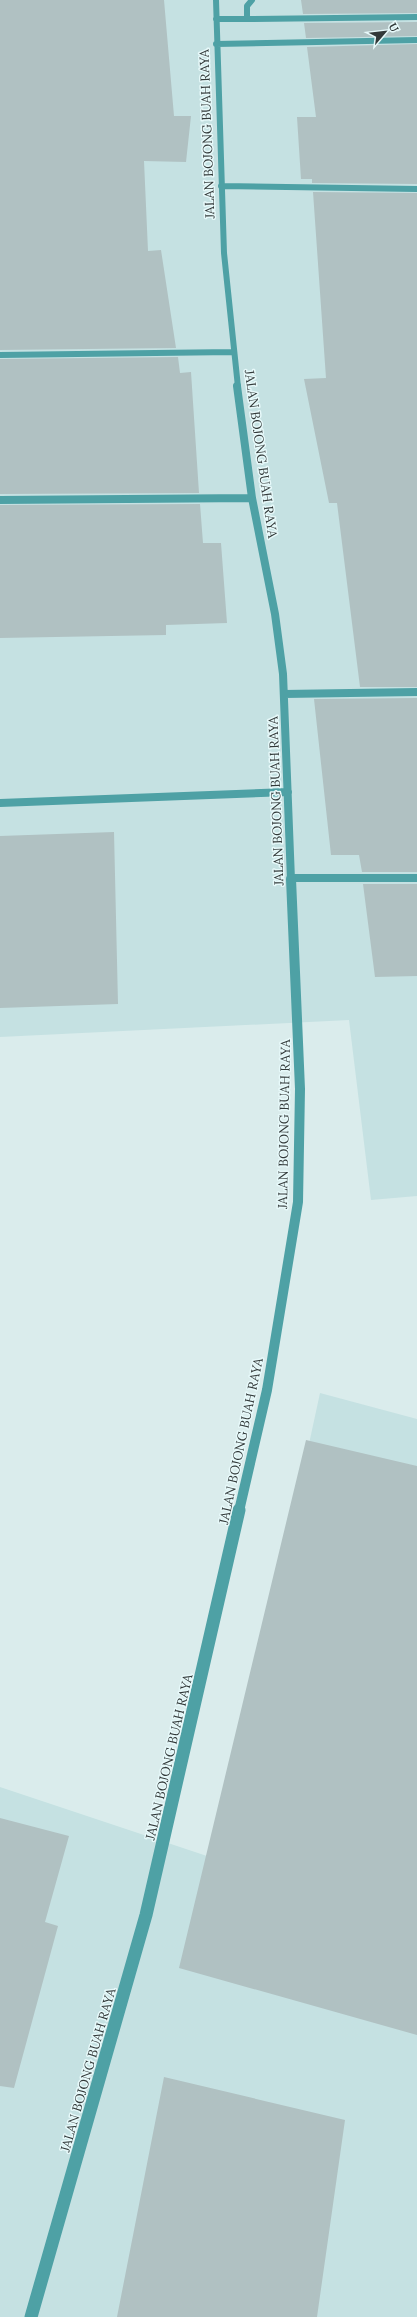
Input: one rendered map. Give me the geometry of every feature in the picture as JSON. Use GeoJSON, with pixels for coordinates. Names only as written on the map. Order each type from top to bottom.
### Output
{"type":"FeatureCollection","features":[{"type":"Feature","properties":{"kind":"street","name":"JALAN BOJONG BUAH RAYA"},"geometry":{"type":"LineString","coordinates":[[30,2317],[146,1915],[267,1390],[298,1202],[300,1089],[284,694],[275,614],[252,498],[233,352],[224,253],[216,44],[216,0]]}},
{"type":"Feature","properties":{"kind":"street"},"geometry":{"type":"LineString","coordinates":[[247,19],[247,6],[252,0]]}},
{"type":"Feature","properties":{"kind":"street"},"geometry":{"type":"LineString","coordinates":[[216,19],[417,17]]}},
{"type":"Feature","properties":{"kind":"street"},"geometry":{"type":"LineString","coordinates":[[216,44],[417,40]]}},
{"type":"Feature","properties":{"kind":"street"},"geometry":{"type":"LineString","coordinates":[[221,186],[417,189]]}},
{"type":"Feature","properties":{"kind":"street"},"geometry":{"type":"LineString","coordinates":[[0,355],[233,352]]}},
{"type":"Feature","properties":{"kind":"street"},"geometry":{"type":"LineString","coordinates":[[0,500],[252,498]]}},
{"type":"Feature","properties":{"kind":"street"},"geometry":{"type":"LineString","coordinates":[[284,694],[417,692]]}},
{"type":"Feature","properties":{"kind":"street"},"geometry":{"type":"LineString","coordinates":[[0,803],[288,792]]}},
{"type":"Feature","properties":{"kind":"street"},"geometry":{"type":"LineString","coordinates":[[292,878],[417,878]]}},
{"type":"Feature","properties":{"kind":"shaded area"},"geometry":{"type":"Polygon","coordinates":[[[0,0],[417,0],[417,1196],[371,1200],[349,1020],[0,1037],[0,0]]]}},
{"type":"Feature","properties":{"kind":"shaded area"},"geometry":{"type":"Polygon","coordinates":[[[320,1393],[417,1419],[417,2317],[0,2317],[0,1787],[219,1860],[320,1393]]]}},
{"type":"Feature","properties":{"kind":"building"},"geometry":{"type":"Polygon","coordinates":[[[0,0],[164,0],[174,116],[191,116],[186,162],[144,161],[148,251],[161,250],[176,348],[0,350],[0,0]]]}},
{"type":"Feature","properties":{"kind":"building"},"geometry":{"type":"Polygon","coordinates":[[[301,0],[417,0],[417,13],[303,14],[301,0]]]}},
{"type":"Feature","properties":{"kind":"building"},"geometry":{"type":"Polygon","coordinates":[[[417,22],[417,36],[306,38],[304,23],[417,22]]]}},
{"type":"Feature","properties":{"kind":"building"},"geometry":{"type":"Polygon","coordinates":[[[417,44],[417,184],[312,183],[312,179],[301,179],[297,117],[316,117],[307,47],[417,44]]]}},
{"type":"Feature","properties":{"kind":"building"},"geometry":{"type":"Polygon","coordinates":[[[313,192],[417,193],[417,687],[360,687],[337,503],[329,503],[304,379],[326,378],[313,192]]]}},
{"type":"Feature","properties":{"kind":"building"},"geometry":{"type":"Polygon","coordinates":[[[178,357],[180,373],[191,372],[199,493],[0,494],[0,359],[178,357]]]}},
{"type":"Feature","properties":{"kind":"building"},"geometry":{"type":"Polygon","coordinates":[[[200,504],[203,543],[221,543],[227,623],[166,625],[166,635],[0,638],[0,505],[200,504]]]}},
{"type":"Feature","properties":{"kind":"building"},"geometry":{"type":"Polygon","coordinates":[[[417,698],[417,872],[362,872],[359,855],[331,855],[314,699],[417,698]]]}},
{"type":"Feature","properties":{"kind":"building"},"geometry":{"type":"Polygon","coordinates":[[[114,832],[118,1004],[0,1008],[0,836],[114,832]]]}},
{"type":"Feature","properties":{"kind":"building"},"geometry":{"type":"Polygon","coordinates":[[[363,884],[417,884],[417,976],[375,977],[363,884]]]}},
{"type":"Feature","properties":{"kind":"building"},"geometry":{"type":"Polygon","coordinates":[[[306,1440],[417,1466],[417,2035],[179,1968],[306,1440]]]}},
{"type":"Feature","properties":{"kind":"building"},"geometry":{"type":"Polygon","coordinates":[[[0,1818],[69,1836],[45,1922],[58,1926],[14,2088],[0,2086],[0,1818]]]}},
{"type":"Feature","properties":{"kind":"building"},"geometry":{"type":"Polygon","coordinates":[[[164,2077],[345,2120],[317,2317],[117,2317],[164,2077]]]}}]}
